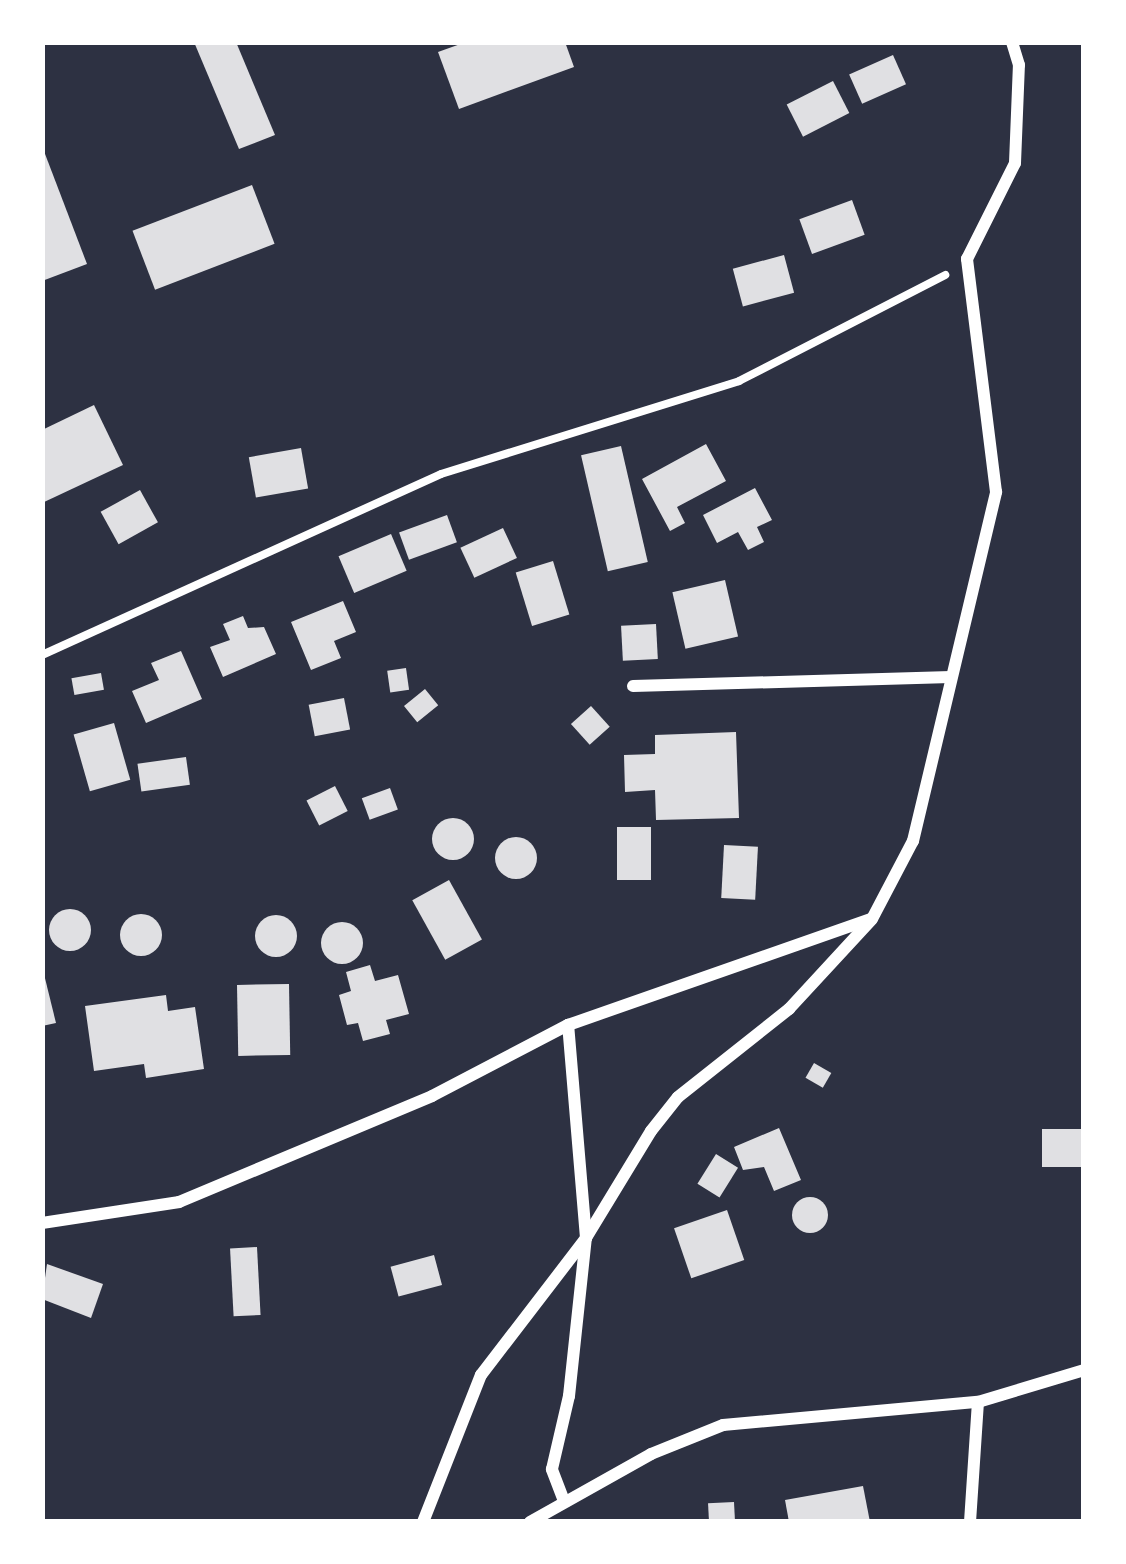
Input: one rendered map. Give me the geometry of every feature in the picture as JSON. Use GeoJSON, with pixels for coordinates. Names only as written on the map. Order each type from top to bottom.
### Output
{"type":"FeatureCollection","features":[{"type":"Feature","properties":{"kind":"street"},"geometry":{"type":"LineString","coordinates":[[423,1522],[465,1403],[586,1238],[678,1097],[789,1009],[872,919],[913,841],[995,492],[967,259],[1015,163],[1018,65],[1012,42]]}},
{"type":"Feature","properties":{"kind":"street"},"geometry":{"type":"LineString","coordinates":[[633,686],[951,677]]}},
{"type":"Feature","properties":{"kind":"street"},"geometry":{"type":"LineString","coordinates":[[42,1223],[179,1202],[432,1096],[568,1024],[872,919]]}},
{"type":"Feature","properties":{"kind":"street"},"geometry":{"type":"LineString","coordinates":[[564,1501],[552,1469],[569,1396],[586,1238],[568,1024]]}},
{"type":"Feature","properties":{"kind":"street"},"geometry":{"type":"LineString","coordinates":[[530,1522],[724,1425],[978,1402],[1084,1370]]}},
{"type":"Feature","properties":{"kind":"street"},"geometry":{"type":"LineString","coordinates":[[970,1522],[978,1402]]}},
{"type":"Feature","properties":{"kind":"path"},"geometry":{"type":"LineString","coordinates":[[42,655],[441,474],[740,381],[918,296],[967,259]]}},
{"type":"Feature","properties":{"kind":"building"},"geometry":{"type":"Polygon","coordinates":[[[194,42],[236,42],[275,135],[239,149],[194,42]]]}},
{"type":"Feature","properties":{"kind":"building"},"geometry":{"type":"Polygon","coordinates":[[[466,42],[565,42],[574,67],[459,109],[438,52],[466,42]]]}},
{"type":"Feature","properties":{"kind":"building"},"geometry":{"type":"Polygon","coordinates":[[[893,55],[906,84],[862,104],[849,75],[893,55]]]}},
{"type":"Feature","properties":{"kind":"building"},"geometry":{"type":"Polygon","coordinates":[[[833,81],[849,113],[803,137],[787,105],[833,81]]]}},
{"type":"Feature","properties":{"kind":"building"},"geometry":{"type":"Polygon","coordinates":[[[42,146],[87,264],[42,281],[42,146]]]}},
{"type":"Feature","properties":{"kind":"building"},"geometry":{"type":"Polygon","coordinates":[[[252,185],[275,244],[155,290],[133,231],[252,185]]]}},
{"type":"Feature","properties":{"kind":"building"},"geometry":{"type":"Polygon","coordinates":[[[852,200],[865,235],[812,254],[799,219],[852,200]]]}},
{"type":"Feature","properties":{"kind":"building"},"geometry":{"type":"Polygon","coordinates":[[[784,255],[794,293],[743,306],[733,269],[784,255]]]}},
{"type":"Feature","properties":{"kind":"building"},"geometry":{"type":"Polygon","coordinates":[[[94,405],[123,465],[42,503],[42,430],[94,405]]]}},
{"type":"Feature","properties":{"kind":"building"},"geometry":{"type":"Polygon","coordinates":[[[706,444],[726,481],[677,507],[685,523],[670,531],[642,479],[706,444]]]}},
{"type":"Feature","properties":{"kind":"building"},"geometry":{"type":"Polygon","coordinates":[[[621,446],[648,562],[608,571],[581,455],[621,446]]]}},
{"type":"Feature","properties":{"kind":"building"},"geometry":{"type":"Polygon","coordinates":[[[301,448],[308,488],[256,498],[249,457],[301,448]]]}},
{"type":"Feature","properties":{"kind":"building"},"geometry":{"type":"Polygon","coordinates":[[[755,488],[772,520],[757,527],[764,542],[748,550],[738,532],[717,543],[703,515],[755,488]]]}},
{"type":"Feature","properties":{"kind":"building"},"geometry":{"type":"Polygon","coordinates":[[[140,490],[158,522],[119,544],[101,512],[140,490]]]}},
{"type":"Feature","properties":{"kind":"building"},"geometry":{"type":"Polygon","coordinates":[[[447,515],[457,542],[409,560],[399,532],[447,515]]]}},
{"type":"Feature","properties":{"kind":"building"},"geometry":{"type":"Polygon","coordinates":[[[503,528],[517,558],[474,578],[460,548],[503,528]]]}},
{"type":"Feature","properties":{"kind":"building"},"geometry":{"type":"Polygon","coordinates":[[[391,534],[407,571],[354,593],[339,556],[391,534]]]}},
{"type":"Feature","properties":{"kind":"building"},"geometry":{"type":"Polygon","coordinates":[[[553,561],[569,615],[532,626],[516,572],[553,561]]]}},
{"type":"Feature","properties":{"kind":"building"},"geometry":{"type":"Polygon","coordinates":[[[725,580],[738,637],[685,649],[672,592],[725,580]]]}},
{"type":"Feature","properties":{"kind":"building"},"geometry":{"type":"Polygon","coordinates":[[[343,601],[356,632],[334,641],[341,658],[311,670],[291,622],[343,601]]]}},
{"type":"Feature","properties":{"kind":"building"},"geometry":{"type":"Polygon","coordinates":[[[243,616],[248,628],[264,627],[276,654],[223,677],[210,647],[230,640],[223,624],[243,616]]]}},
{"type":"Feature","properties":{"kind":"building"},"geometry":{"type":"Polygon","coordinates":[[[656,624],[658,659],[623,661],[621,626],[656,624]]]}},
{"type":"Feature","properties":{"kind":"building"},"geometry":{"type":"Polygon","coordinates":[[[181,651],[202,699],[146,723],[132,691],[159,680],[151,663],[181,651]]]}},
{"type":"Feature","properties":{"kind":"building"},"geometry":{"type":"Polygon","coordinates":[[[406,668],[409,690],[390,692],[387,671],[406,668]]]}},
{"type":"Feature","properties":{"kind":"building"},"geometry":{"type":"Polygon","coordinates":[[[101,673],[104,690],[74,695],[71,678],[101,673]]]}},
{"type":"Feature","properties":{"kind":"building"},"geometry":{"type":"Polygon","coordinates":[[[425,689],[438,705],[417,722],[404,706],[425,689]]]}},
{"type":"Feature","properties":{"kind":"building"},"geometry":{"type":"Polygon","coordinates":[[[344,698],[350,729],[315,736],[309,705],[344,698]]]}},
{"type":"Feature","properties":{"kind":"building"},"geometry":{"type":"Polygon","coordinates":[[[591,706],[610,727],[590,745],[571,724],[591,706]]]}},
{"type":"Feature","properties":{"kind":"building"},"geometry":{"type":"Polygon","coordinates":[[[114,723],[130,780],[90,791],[74,735],[114,723]]]}},
{"type":"Feature","properties":{"kind":"building"},"geometry":{"type":"Polygon","coordinates":[[[736,732],[739,818],[656,820],[655,790],[625,792],[624,755],[655,754],[655,735],[736,732]]]}},
{"type":"Feature","properties":{"kind":"building"},"geometry":{"type":"Polygon","coordinates":[[[186,757],[190,785],[141,792],[137,764],[186,757]]]}},
{"type":"Feature","properties":{"kind":"building"},"geometry":{"type":"Polygon","coordinates":[[[335,786],[348,811],[319,825],[306,801],[335,786]]]}},
{"type":"Feature","properties":{"kind":"building"},"geometry":{"type":"Polygon","coordinates":[[[390,788],[398,810],[370,820],[362,798],[390,788]]]}},
{"type":"Feature","properties":{"kind":"building"},"geometry":{"type":"Polygon","coordinates":[[[453,818],[468,824],[474,839],[468,854],[453,860],[438,854],[432,839],[438,824],[453,818]]]}},
{"type":"Feature","properties":{"kind":"building"},"geometry":{"type":"Polygon","coordinates":[[[617,827],[651,827],[651,880],[617,880],[617,827]]]}},
{"type":"Feature","properties":{"kind":"building"},"geometry":{"type":"Polygon","coordinates":[[[516,837],[531,843],[537,858],[531,873],[516,879],[501,873],[495,858],[501,843],[516,837]]]}},
{"type":"Feature","properties":{"kind":"building"},"geometry":{"type":"Polygon","coordinates":[[[724,845],[758,847],[755,900],[721,898],[724,845]]]}},
{"type":"Feature","properties":{"kind":"building"},"geometry":{"type":"Polygon","coordinates":[[[449,880],[482,939],[445,960],[412,900],[449,880]]]}},
{"type":"Feature","properties":{"kind":"building"},"geometry":{"type":"Polygon","coordinates":[[[70,909],[85,915],[91,930],[85,945],[70,951],[55,945],[49,930],[55,915],[70,909]]]}},
{"type":"Feature","properties":{"kind":"building"},"geometry":{"type":"Polygon","coordinates":[[[141,914],[156,920],[162,935],[156,950],[141,956],[126,950],[120,935],[126,920],[141,914]]]}},
{"type":"Feature","properties":{"kind":"building"},"geometry":{"type":"Polygon","coordinates":[[[276,915],[291,921],[297,936],[291,951],[276,957],[261,951],[255,936],[261,921],[276,915]]]}},
{"type":"Feature","properties":{"kind":"building"},"geometry":{"type":"Polygon","coordinates":[[[342,922],[357,928],[363,943],[357,958],[342,964],[327,958],[321,943],[327,928],[342,922]]]}},
{"type":"Feature","properties":{"kind":"building"},"geometry":{"type":"Polygon","coordinates":[[[370,965],[375,981],[398,975],[409,1014],[386,1020],[390,1034],[363,1041],[358,1023],[347,1025],[339,995],[351,991],[346,972],[370,965]]]}},
{"type":"Feature","properties":{"kind":"building"},"geometry":{"type":"Polygon","coordinates":[[[42,966],[56,1023],[42,1026],[42,966]]]}},
{"type":"Feature","properties":{"kind":"building"},"geometry":{"type":"Polygon","coordinates":[[[289,984],[290,1055],[238,1056],[237,985],[289,984]]]}},
{"type":"Feature","properties":{"kind":"building"},"geometry":{"type":"Polygon","coordinates":[[[166,995],[168,1011],[195,1007],[204,1069],[146,1078],[144,1064],[94,1071],[85,1006],[166,995]]]}},
{"type":"Feature","properties":{"kind":"building"},"geometry":{"type":"Polygon","coordinates":[[[814,1063],[831,1073],[823,1088],[806,1078],[814,1063]]]}},
{"type":"Feature","properties":{"kind":"building"},"geometry":{"type":"Polygon","coordinates":[[[779,1128],[801,1180],[774,1191],[764,1167],[743,1170],[734,1147],[779,1128]]]}},
{"type":"Feature","properties":{"kind":"building"},"geometry":{"type":"Polygon","coordinates":[[[1042,1129],[1084,1129],[1084,1167],[1042,1167],[1042,1129]]]}},
{"type":"Feature","properties":{"kind":"building"},"geometry":{"type":"Polygon","coordinates":[[[716,1154],[738,1168],[720,1197],[697,1184],[716,1154]]]}},
{"type":"Feature","properties":{"kind":"building"},"geometry":{"type":"Polygon","coordinates":[[[810,1197],[823,1202],[828,1215],[823,1228],[810,1233],[797,1228],[792,1215],[797,1202],[810,1197]]]}},
{"type":"Feature","properties":{"kind":"building"},"geometry":{"type":"Polygon","coordinates":[[[727,1210],[744,1260],[691,1278],[674,1228],[727,1210]]]}},
{"type":"Feature","properties":{"kind":"building"},"geometry":{"type":"Polygon","coordinates":[[[257,1247],[261,1315],[234,1316],[230,1248],[257,1247]]]}},
{"type":"Feature","properties":{"kind":"building"},"geometry":{"type":"Polygon","coordinates":[[[434,1255],[442,1285],[399,1297],[391,1267],[434,1255]]]}},
{"type":"Feature","properties":{"kind":"building"},"geometry":{"type":"Polygon","coordinates":[[[47,1264],[103,1284],[91,1318],[42,1299],[47,1264]]]}},
{"type":"Feature","properties":{"kind":"building"},"geometry":{"type":"Polygon","coordinates":[[[863,1486],[870,1522],[789,1522],[785,1500],[863,1486]]]}},
{"type":"Feature","properties":{"kind":"building"},"geometry":{"type":"Polygon","coordinates":[[[734,1502],[735,1522],[709,1522],[708,1503],[734,1502]]]}}]}
